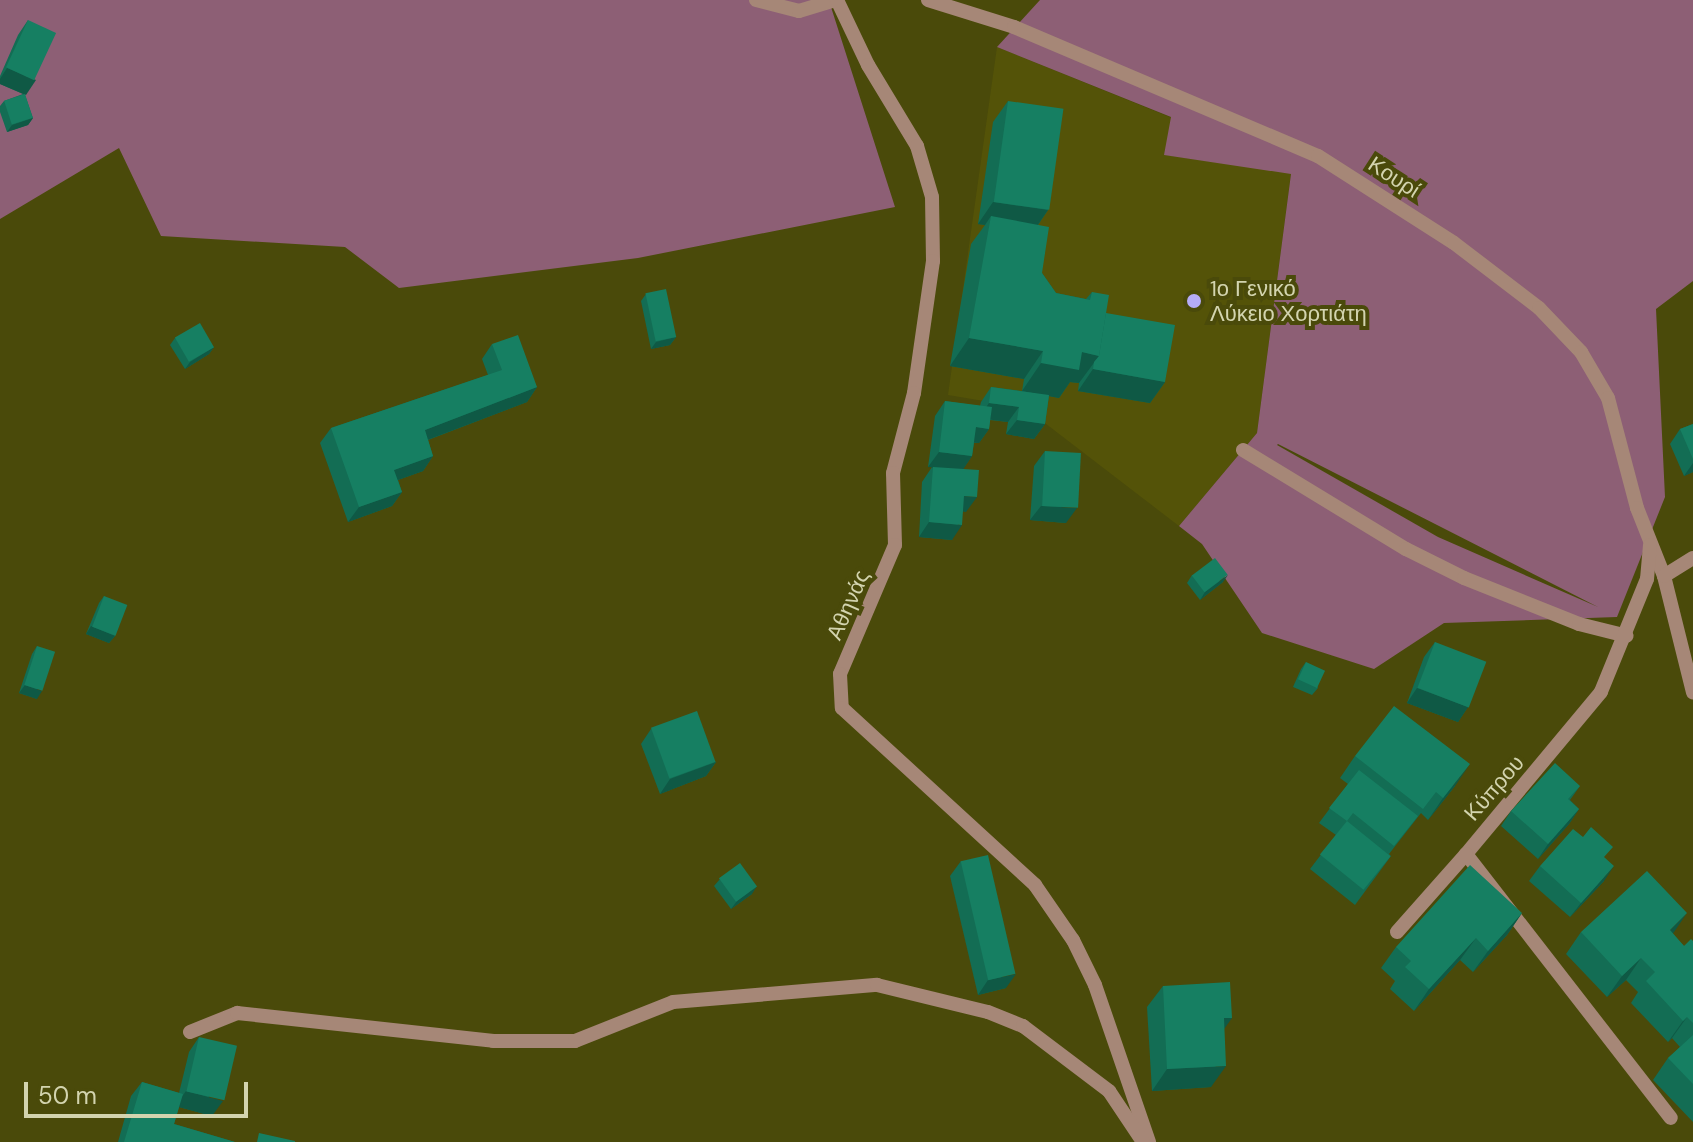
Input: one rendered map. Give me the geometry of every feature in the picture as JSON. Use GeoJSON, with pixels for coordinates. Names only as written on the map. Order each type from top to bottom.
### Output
{"type":"FeatureCollection","features":[{"type":"Feature","properties":{"kind":"street"},"geometry":{"type":"LineString","coordinates":[[756,0],[799,11],[836,0]]}},
{"type":"Feature","properties":{"kind":"street","name":"Αθηνάς"},"geometry":{"type":"LineString","coordinates":[[836,0],[868,65],[917,146],[932,197],[933,261],[914,393],[893,473],[895,545],[840,674],[842,708],[1035,885],[1073,940],[1095,985],[1146,1142]]}},
{"type":"Feature","properties":{"kind":"street","name":"Κουρί"},"geometry":{"type":"LineString","coordinates":[[928,0],[1014,27],[1275,134],[1362,182],[1454,243],[1539,308],[1594,370],[1608,398],[1637,508],[1664,576],[1693,692]]}},
{"type":"Feature","properties":{"kind":"street"},"geometry":{"type":"LineString","coordinates":[[1243,450],[1406,549],[1464,578],[1579,624],[1627,636]]}},
{"type":"Feature","properties":{"kind":"street","name":"Κύπρου"},"geometry":{"type":"LineString","coordinates":[[1650,537],[1647,579],[1627,636],[1601,692],[1466,854],[1671,1118]]}},
{"type":"Feature","properties":{"kind":"street"},"geometry":{"type":"LineString","coordinates":[[1664,576],[1693,558]]}},
{"type":"Feature","properties":{"kind":"street"},"geometry":{"type":"LineString","coordinates":[[1397,932],[1466,854]]}},
{"type":"Feature","properties":{"kind":"street"},"geometry":{"type":"LineString","coordinates":[[190,1032],[237,1013],[493,1041],[575,1041],[673,1002],[877,985],[988,1012],[1023,1026],[1109,1091],[1146,1142]]}},
{"type":"Feature","properties":{"kind":"shaded area"},"geometry":{"type":"Polygon","coordinates":[[[0,0],[845,0],[831,7],[895,207],[638,258],[399,288],[345,247],[161,236],[119,148],[0,219],[0,0]]]}},
{"type":"Feature","properties":{"kind":"shaded area"},"geometry":{"type":"Polygon","coordinates":[[[1040,0],[1693,0],[1693,281],[1656,309],[1665,497],[1617,617],[1444,623],[1374,669],[1262,633],[1202,544],[1179,526],[1257,433],[1291,174],[1164,155],[1171,117],[997,47],[1040,0]],[[1278,444],[1438,537],[1598,607],[1278,444]]]}},
{"type":"Feature","properties":{"kind":"shaded area"},"geometry":{"type":"Polygon","coordinates":[[[997,47],[1172,118],[1165,155],[1291,173],[1257,433],[1179,526],[1037,417],[1038,410],[948,395],[997,47]]]}},
{"type":"Feature","properties":{"kind":"building"},"geometry":{"type":"Polygon","coordinates":[[[28,20],[56,33],[34,80],[6,67],[28,20]]]}},
{"type":"Feature","properties":{"kind":"building"},"geometry":{"type":"Polygon","coordinates":[[[25,94],[33,118],[12,125],[4,101],[25,94]]]}},
{"type":"Feature","properties":{"kind":"building"},"geometry":{"type":"Polygon","coordinates":[[[1008,101],[1063,109],[1049,210],[994,202],[1008,101]]]}},
{"type":"Feature","properties":{"kind":"building"},"geometry":{"type":"Polygon","coordinates":[[[991,216],[1049,227],[1042,273],[1056,293],[1090,300],[1092,292],[1109,295],[1099,356],[1082,352],[1079,370],[1041,363],[1043,351],[969,338],[991,216]]]}},
{"type":"Feature","properties":{"kind":"building"},"geometry":{"type":"Polygon","coordinates":[[[666,289],[676,337],[656,341],[645,293],[666,289]]]}},
{"type":"Feature","properties":{"kind":"building"},"geometry":{"type":"Polygon","coordinates":[[[1106,313],[1175,325],[1165,382],[1093,369],[1099,356],[1106,313]]]}},
{"type":"Feature","properties":{"kind":"building"},"geometry":{"type":"Polygon","coordinates":[[[200,323],[214,347],[189,362],[175,338],[200,323]]]}},
{"type":"Feature","properties":{"kind":"building"},"geometry":{"type":"Polygon","coordinates":[[[518,335],[537,387],[425,430],[433,456],[394,470],[402,492],[359,507],[331,428],[502,370],[492,344],[518,335]]]}},
{"type":"Feature","properties":{"kind":"building"},"geometry":{"type":"Polygon","coordinates":[[[991,387],[1049,395],[1045,424],[1017,420],[1019,407],[989,403],[991,387]]]}},
{"type":"Feature","properties":{"kind":"building"},"geometry":{"type":"Polygon","coordinates":[[[945,401],[992,407],[989,429],[976,427],[972,456],[939,452],[945,401]]]}},
{"type":"Feature","properties":{"kind":"building"},"geometry":{"type":"Polygon","coordinates":[[[1693,424],[1693,459],[1680,429],[1693,424]]]}},
{"type":"Feature","properties":{"kind":"building"},"geometry":{"type":"Polygon","coordinates":[[[1045,451],[1081,453],[1078,508],[1042,506],[1045,451]]]}},
{"type":"Feature","properties":{"kind":"building"},"geometry":{"type":"Polygon","coordinates":[[[933,467],[979,470],[977,497],[964,496],[962,525],[929,522],[933,467]]]}},
{"type":"Feature","properties":{"kind":"building"},"geometry":{"type":"Polygon","coordinates":[[[1215,558],[1228,575],[1204,592],[1192,575],[1215,558]]]}},
{"type":"Feature","properties":{"kind":"building"},"geometry":{"type":"Polygon","coordinates":[[[104,596],[127,605],[116,636],[92,627],[104,596]]]}},
{"type":"Feature","properties":{"kind":"building"},"geometry":{"type":"Polygon","coordinates":[[[1435,642],[1486,662],[1469,707],[1417,688],[1435,642]]]}},
{"type":"Feature","properties":{"kind":"building"},"geometry":{"type":"Polygon","coordinates":[[[37,646],[55,652],[42,691],[24,685],[37,646]]]}},
{"type":"Feature","properties":{"kind":"building"},"geometry":{"type":"Polygon","coordinates":[[[1306,662],[1325,671],[1317,688],[1298,679],[1306,662]]]}},
{"type":"Feature","properties":{"kind":"building"},"geometry":{"type":"Polygon","coordinates":[[[1394,706],[1470,764],[1443,798],[1436,792],[1423,809],[1355,756],[1394,706]]]}},
{"type":"Feature","properties":{"kind":"building"},"geometry":{"type":"Polygon","coordinates":[[[697,711],[715,762],[669,779],[651,728],[697,711]]]}},
{"type":"Feature","properties":{"kind":"building"},"geometry":{"type":"Polygon","coordinates":[[[1555,763],[1580,786],[1568,799],[1579,809],[1548,844],[1511,811],[1555,763]]]}},
{"type":"Feature","properties":{"kind":"building"},"geometry":{"type":"Polygon","coordinates":[[[1359,770],[1418,816],[1394,846],[1353,813],[1347,821],[1329,808],[1359,770]]]}},
{"type":"Feature","properties":{"kind":"building"},"geometry":{"type":"Polygon","coordinates":[[[1347,821],[1391,856],[1363,890],[1320,854],[1347,821]]]}},
{"type":"Feature","properties":{"kind":"building"},"geometry":{"type":"Polygon","coordinates":[[[1591,827],[1613,847],[1604,857],[1614,866],[1581,903],[1540,866],[1573,829],[1583,837],[1591,827]]]}},
{"type":"Feature","properties":{"kind":"building"},"geometry":{"type":"Polygon","coordinates":[[[988,855],[1015,974],[988,980],[961,861],[988,855]]]}},
{"type":"Feature","properties":{"kind":"building"},"geometry":{"type":"Polygon","coordinates":[[[740,863],[757,886],[736,902],[719,878],[740,863]]]}},
{"type":"Feature","properties":{"kind":"building"},"geometry":{"type":"Polygon","coordinates":[[[1470,865],[1522,913],[1488,951],[1476,938],[1429,989],[1405,967],[1411,961],[1396,947],[1470,865]]]}},
{"type":"Feature","properties":{"kind":"building"},"geometry":{"type":"Polygon","coordinates":[[[1647,871],[1687,913],[1670,930],[1684,946],[1691,939],[1693,941],[1693,1023],[1687,1017],[1683,1021],[1646,981],[1655,972],[1641,958],[1622,976],[1581,932],[1647,871]]]}},
{"type":"Feature","properties":{"kind":"building"},"geometry":{"type":"Polygon","coordinates":[[[1230,982],[1232,1018],[1224,1018],[1226,1066],[1167,1069],[1163,986],[1230,982]]]}},
{"type":"Feature","properties":{"kind":"building"},"geometry":{"type":"Polygon","coordinates":[[[1693,1035],[1693,1084],[1668,1058],[1693,1035]]]}},
{"type":"Feature","properties":{"kind":"building"},"geometry":{"type":"Polygon","coordinates":[[[199,1037],[237,1046],[224,1100],[186,1092],[199,1037]]]}},
{"type":"Feature","properties":{"kind":"building"},"geometry":{"type":"Polygon","coordinates":[[[142,1082],[183,1094],[174,1124],[235,1142],[124,1142],[142,1082]]]}},
{"type":"Feature","properties":{"kind":"building"},"geometry":{"type":"Polygon","coordinates":[[[259,1133],[295,1141],[295,1142],[257,1142],[259,1133]]]}},
{"type":"Feature","properties":{"kind":"place","name":"1ο Γενικό Λύκειο Χορτιάτη"},"geometry":{"type":"Point","coordinates":[1194,301]}}]}
